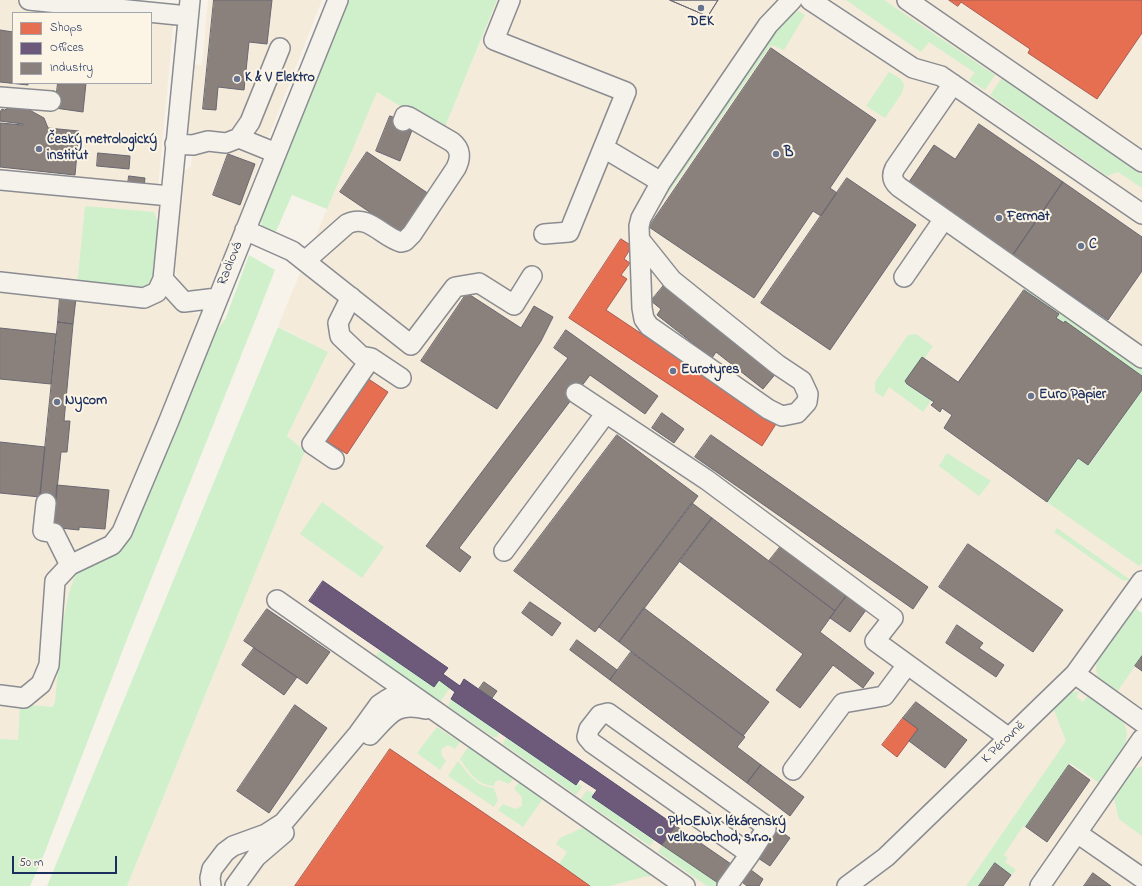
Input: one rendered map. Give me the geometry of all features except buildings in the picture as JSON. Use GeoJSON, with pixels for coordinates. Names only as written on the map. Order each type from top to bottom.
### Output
{"type":"FeatureCollection","features":[{"type":"Feature","properties":{"kind":"street","name":"Radiová"},"geometry":{"type":"LineString","coordinates":[[163,279],[184,302],[217,298],[338,0]]}},
{"type":"Feature","properties":{"kind":"street"},"geometry":{"type":"LineString","coordinates":[[510,0],[494,40],[626,92],[569,232],[544,234]]}},
{"type":"Feature","properties":{"kind":"street"},"geometry":{"type":"LineString","coordinates":[[640,240],[672,280],[778,365],[802,381],[808,394],[807,402],[797,413],[782,416],[768,409],[649,326],[644,319],[642,308],[640,240],[641,218],[661,182],[768,25],[792,0]]}},
{"type":"Feature","properties":{"kind":"street"},"geometry":{"type":"LineString","coordinates":[[810,0],[913,68],[941,76],[1142,214]]}},
{"type":"Feature","properties":{"kind":"street"},"geometry":{"type":"LineString","coordinates":[[907,0],[1142,162]]}},
{"type":"Feature","properties":{"kind":"street"},"geometry":{"type":"LineString","coordinates":[[0,282],[144,298],[157,292],[163,279],[189,8],[41,1]]}},
{"type":"Feature","properties":{"kind":"street"},"geometry":{"type":"LineString","coordinates":[[175,144],[193,145],[208,141],[226,143],[239,138],[250,122],[280,48]]}},
{"type":"Feature","properties":{"kind":"street"},"geometry":{"type":"LineString","coordinates":[[953,84],[895,168],[892,178],[899,188],[1142,358]]}},
{"type":"Feature","properties":{"kind":"street"},"geometry":{"type":"LineString","coordinates":[[0,97],[52,101]]}},
{"type":"Feature","properties":{"kind":"street"},"geometry":{"type":"LineString","coordinates":[[305,261],[347,224],[354,220],[362,220],[401,242],[405,241],[412,234],[456,168],[460,156],[457,146],[452,142],[410,117],[405,116],[403,121]]}},
{"type":"Feature","properties":{"kind":"street"},"geometry":{"type":"LineString","coordinates":[[239,138],[276,153]]}},
{"type":"Feature","properties":{"kind":"street"},"geometry":{"type":"LineString","coordinates":[[604,148],[661,182]]}},
{"type":"Feature","properties":{"kind":"street"},"geometry":{"type":"LineString","coordinates":[[0,180],[170,196]]}},
{"type":"Feature","properties":{"kind":"street"},"geometry":{"type":"LineString","coordinates":[[904,277],[944,219]]}},
{"type":"Feature","properties":{"kind":"street"},"geometry":{"type":"LineString","coordinates":[[245,230],[292,251],[411,345],[455,287],[479,283],[514,305],[532,276]]}},
{"type":"Feature","properties":{"kind":"street"},"geometry":{"type":"LineString","coordinates":[[351,297],[338,323],[339,333],[347,344],[361,356],[371,358],[401,378]]}},
{"type":"Feature","properties":{"kind":"street"},"geometry":{"type":"LineString","coordinates":[[0,695],[24,698],[41,684],[49,665],[55,581],[70,566],[112,545],[122,532],[168,423],[217,298]]}},
{"type":"Feature","properties":{"kind":"street"},"geometry":{"type":"LineString","coordinates":[[334,459],[312,444],[371,358]]}},
{"type":"Feature","properties":{"kind":"street"},"geometry":{"type":"LineString","coordinates":[[576,393],[707,480],[893,618],[875,641],[1009,738]]}},
{"type":"Feature","properties":{"kind":"street"},"geometry":{"type":"LineString","coordinates":[[504,551],[606,413]]}},
{"type":"Feature","properties":{"kind":"street"},"geometry":{"type":"LineString","coordinates":[[46,503],[43,532],[54,533],[70,566]]}},
{"type":"Feature","properties":{"kind":"street","name":"K Pérovně"},"geometry":{"type":"LineString","coordinates":[[847,886],[886,857],[1075,674],[1142,581]]}},
{"type":"Feature","properties":{"kind":"street"},"geometry":{"type":"LineString","coordinates":[[277,600],[686,886]]}},
{"type":"Feature","properties":{"kind":"street"},"geometry":{"type":"LineString","coordinates":[[793,770],[843,703],[884,696],[907,665]]}},
{"type":"Feature","properties":{"kind":"street"},"geometry":{"type":"LineString","coordinates":[[1075,674],[1142,722]]}},
{"type":"Feature","properties":{"kind":"street"},"geometry":{"type":"LineString","coordinates":[[211,886],[210,878],[212,869],[225,852],[233,846],[266,834],[283,823],[358,734],[379,706],[397,694],[411,695]]}},
{"type":"Feature","properties":{"kind":"street"},"geometry":{"type":"LineString","coordinates":[[235,886],[256,857],[294,824],[387,717],[397,709],[408,706],[434,711]]}},
{"type":"Feature","properties":{"kind":"street"},"geometry":{"type":"LineString","coordinates":[[727,886],[750,854],[766,829],[766,826],[611,715],[604,713],[598,717],[588,733],[589,740],[592,743],[750,854]]}},
{"type":"Feature","properties":{"kind":"street"},"geometry":{"type":"LineString","coordinates":[[1040,886],[1142,739]]}},
{"type":"Feature","properties":{"kind":"street"},"geometry":{"type":"LineString","coordinates":[[1077,834],[1142,878]]}},
{"type":"Feature","properties":{"kind":"shaded area"},"geometry":{"type":"Polygon","coordinates":[[[0,0],[101,0],[175,7],[158,188],[163,292],[171,302],[180,309],[225,320],[208,340],[131,527],[72,583],[66,603],[55,702],[18,740],[0,739],[0,0]]]}},
{"type":"Feature","properties":{"kind":"shaded area"},"geometry":{"type":"Polygon","coordinates":[[[208,0],[322,0],[264,149],[221,272],[216,283],[208,290],[197,292],[187,289],[179,280],[175,270],[183,172],[191,166],[193,145],[193,137],[187,130],[194,64],[202,65],[208,0]]]}},
{"type":"Feature","properties":{"kind":"shaded area"},"geometry":{"type":"Polygon","coordinates":[[[497,0],[1142,0],[1142,604],[1136,611],[1142,615],[1142,886],[127,886],[305,451],[287,436],[327,352],[278,326],[377,92],[443,132],[497,0]]]}},
{"type":"Feature","properties":{"kind":"green space"},"geometry":{"type":"Polygon","coordinates":[[[346,0],[497,0],[443,132],[377,92],[327,209],[292,195],[274,236],[263,229],[260,218],[346,0]]]}},
{"type":"Feature","properties":{"kind":"green space"},"geometry":{"type":"Polygon","coordinates":[[[846,0],[884,0],[995,75],[985,90],[969,80],[975,73],[929,42],[921,52],[846,0]]]}},
{"type":"Feature","properties":{"kind":"green space"},"geometry":{"type":"Polygon","coordinates":[[[798,11],[805,15],[784,50],[771,45],[656,211],[647,220],[765,39],[782,19],[798,11]]]}},
{"type":"Feature","properties":{"kind":"green space"},"geometry":{"type":"Polygon","coordinates":[[[889,72],[901,79],[904,85],[902,93],[885,118],[866,106],[889,72]]]}},
{"type":"Feature","properties":{"kind":"green space"},"geometry":{"type":"Polygon","coordinates":[[[1002,78],[1142,175],[1142,188],[1118,172],[1107,176],[990,95],[1002,78]]]}},
{"type":"Feature","properties":{"kind":"green space"},"geometry":{"type":"Polygon","coordinates":[[[85,206],[154,212],[160,229],[156,269],[153,277],[147,285],[139,290],[77,286],[85,206]]]}},
{"type":"Feature","properties":{"kind":"green space"},"geometry":{"type":"Polygon","coordinates":[[[249,255],[275,270],[259,311],[129,634],[41,862],[30,886],[0,886],[0,739],[18,740],[20,704],[52,707],[55,702],[65,610],[69,592],[75,577],[82,567],[101,557],[208,340],[225,320],[249,255]]]}},
{"type":"Feature","properties":{"kind":"green space"},"geometry":{"type":"Polygon","coordinates":[[[1029,283],[1142,363],[1142,376],[1066,321],[1064,323],[1056,318],[1059,314],[1024,290],[1029,283]]]}},
{"type":"Feature","properties":{"kind":"green space"},"geometry":{"type":"Polygon","coordinates":[[[278,327],[328,352],[287,436],[305,451],[127,886],[47,886],[278,327]]]}},
{"type":"Feature","properties":{"kind":"green space"},"geometry":{"type":"Polygon","coordinates":[[[916,334],[933,346],[908,382],[933,398],[923,412],[889,387],[883,397],[875,392],[875,382],[908,335],[916,334]]]}},
{"type":"Feature","properties":{"kind":"green space"},"geometry":{"type":"Polygon","coordinates":[[[1142,390],[1142,563],[1139,566],[1047,502],[1078,458],[1089,465],[1142,390]]]}},
{"type":"Feature","properties":{"kind":"green space"},"geometry":{"type":"Polygon","coordinates":[[[947,453],[991,481],[979,496],[939,466],[947,453]]]}},
{"type":"Feature","properties":{"kind":"green space"},"geometry":{"type":"Polygon","coordinates":[[[322,502],[384,547],[362,578],[300,534],[322,502]]]}},
{"type":"Feature","properties":{"kind":"green space"},"geometry":{"type":"Polygon","coordinates":[[[1057,528],[1132,581],[1122,580],[1054,532],[1057,528]]]}},
{"type":"Feature","properties":{"kind":"green space"},"geometry":{"type":"Polygon","coordinates":[[[1134,607],[1142,613],[1142,656],[1115,695],[1100,681],[1096,668],[1097,661],[1111,637],[1134,607]]]}},
{"type":"Feature","properties":{"kind":"green space"},"geometry":{"type":"Polygon","coordinates":[[[380,650],[434,687],[439,680],[450,688],[437,706],[377,662],[376,656],[380,650]]]}},
{"type":"Feature","properties":{"kind":"green space"},"geometry":{"type":"Polygon","coordinates":[[[1080,691],[1076,697],[1083,702],[1088,695],[1108,708],[1119,717],[1125,725],[1127,733],[1126,742],[1118,760],[1101,784],[1070,763],[1026,827],[1023,826],[1004,855],[1008,858],[1005,862],[1016,870],[1012,875],[995,863],[979,886],[966,886],[1066,741],[1052,705],[1065,694],[1080,691]]]}},
{"type":"Feature","properties":{"kind":"green space"},"geometry":{"type":"Polygon","coordinates":[[[451,699],[499,732],[497,737],[493,737],[448,706],[451,699]]]}},
{"type":"Feature","properties":{"kind":"green space"},"geometry":{"type":"Polygon","coordinates":[[[437,727],[460,742],[455,749],[448,745],[441,749],[442,756],[446,761],[440,770],[417,753],[437,727]]]}},
{"type":"Feature","properties":{"kind":"green space"},"geometry":{"type":"Polygon","coordinates":[[[506,737],[576,785],[578,783],[582,787],[576,795],[503,744],[506,737]]]}},
{"type":"Feature","properties":{"kind":"green space"},"geometry":{"type":"Polygon","coordinates":[[[468,747],[514,778],[509,784],[499,780],[495,782],[494,786],[478,780],[470,773],[460,759],[468,747]]]}},
{"type":"Feature","properties":{"kind":"green space"},"geometry":{"type":"Polygon","coordinates":[[[458,761],[473,779],[482,785],[494,788],[498,800],[494,807],[448,776],[458,761]]]}},
{"type":"Feature","properties":{"kind":"green space"},"geometry":{"type":"Polygon","coordinates":[[[1142,766],[1142,836],[1119,819],[1114,799],[1133,770],[1142,766]]]}},
{"type":"Feature","properties":{"kind":"green space"},"geometry":{"type":"Polygon","coordinates":[[[519,782],[539,795],[542,800],[523,827],[498,810],[503,804],[515,809],[522,806],[522,797],[514,789],[519,782]]]}},
{"type":"Feature","properties":{"kind":"green space"},"geometry":{"type":"Polygon","coordinates":[[[587,790],[594,794],[592,797],[654,840],[650,846],[581,799],[587,790]]]}},
{"type":"Feature","properties":{"kind":"green space"},"geometry":{"type":"Polygon","coordinates":[[[582,828],[588,829],[652,873],[649,877],[647,876],[610,886],[590,886],[559,864],[567,852],[556,844],[560,838],[582,828]]]}},
{"type":"Feature","properties":{"kind":"green space"},"geometry":{"type":"Polygon","coordinates":[[[662,845],[718,883],[716,886],[707,886],[658,852],[662,845]]]}},
{"type":"Feature","properties":{"kind":"place","name":"DEK"},"geometry":{"type":"Point","coordinates":[701,8]}},
{"type":"Feature","properties":{"kind":"place","name":"K & V Elektro"},"geometry":{"type":"Point","coordinates":[237,79]}},
{"type":"Feature","properties":{"kind":"place","name":"Český metrologický institut"},"geometry":{"type":"Point","coordinates":[39,149]}},
{"type":"Feature","properties":{"kind":"place","name":"B"},"geometry":{"type":"Point","coordinates":[776,154]}},
{"type":"Feature","properties":{"kind":"place","name":"Fermat"},"geometry":{"type":"Point","coordinates":[999,218]}},
{"type":"Feature","properties":{"kind":"place","name":"C"},"geometry":{"type":"Point","coordinates":[1081,246]}},
{"type":"Feature","properties":{"kind":"place","name":"Eurotyres"},"geometry":{"type":"Point","coordinates":[673,371]}},
{"type":"Feature","properties":{"kind":"place","name":"Euro Papier"},"geometry":{"type":"Point","coordinates":[1031,396]}},
{"type":"Feature","properties":{"kind":"place","name":"Nycom"},"geometry":{"type":"Point","coordinates":[57,402]}},
{"type":"Feature","properties":{"kind":"place","name":"PHOENIX lékárenský velkoobchod, s.r.o."},"geometry":{"type":"Point","coordinates":[660,831]}}]}
